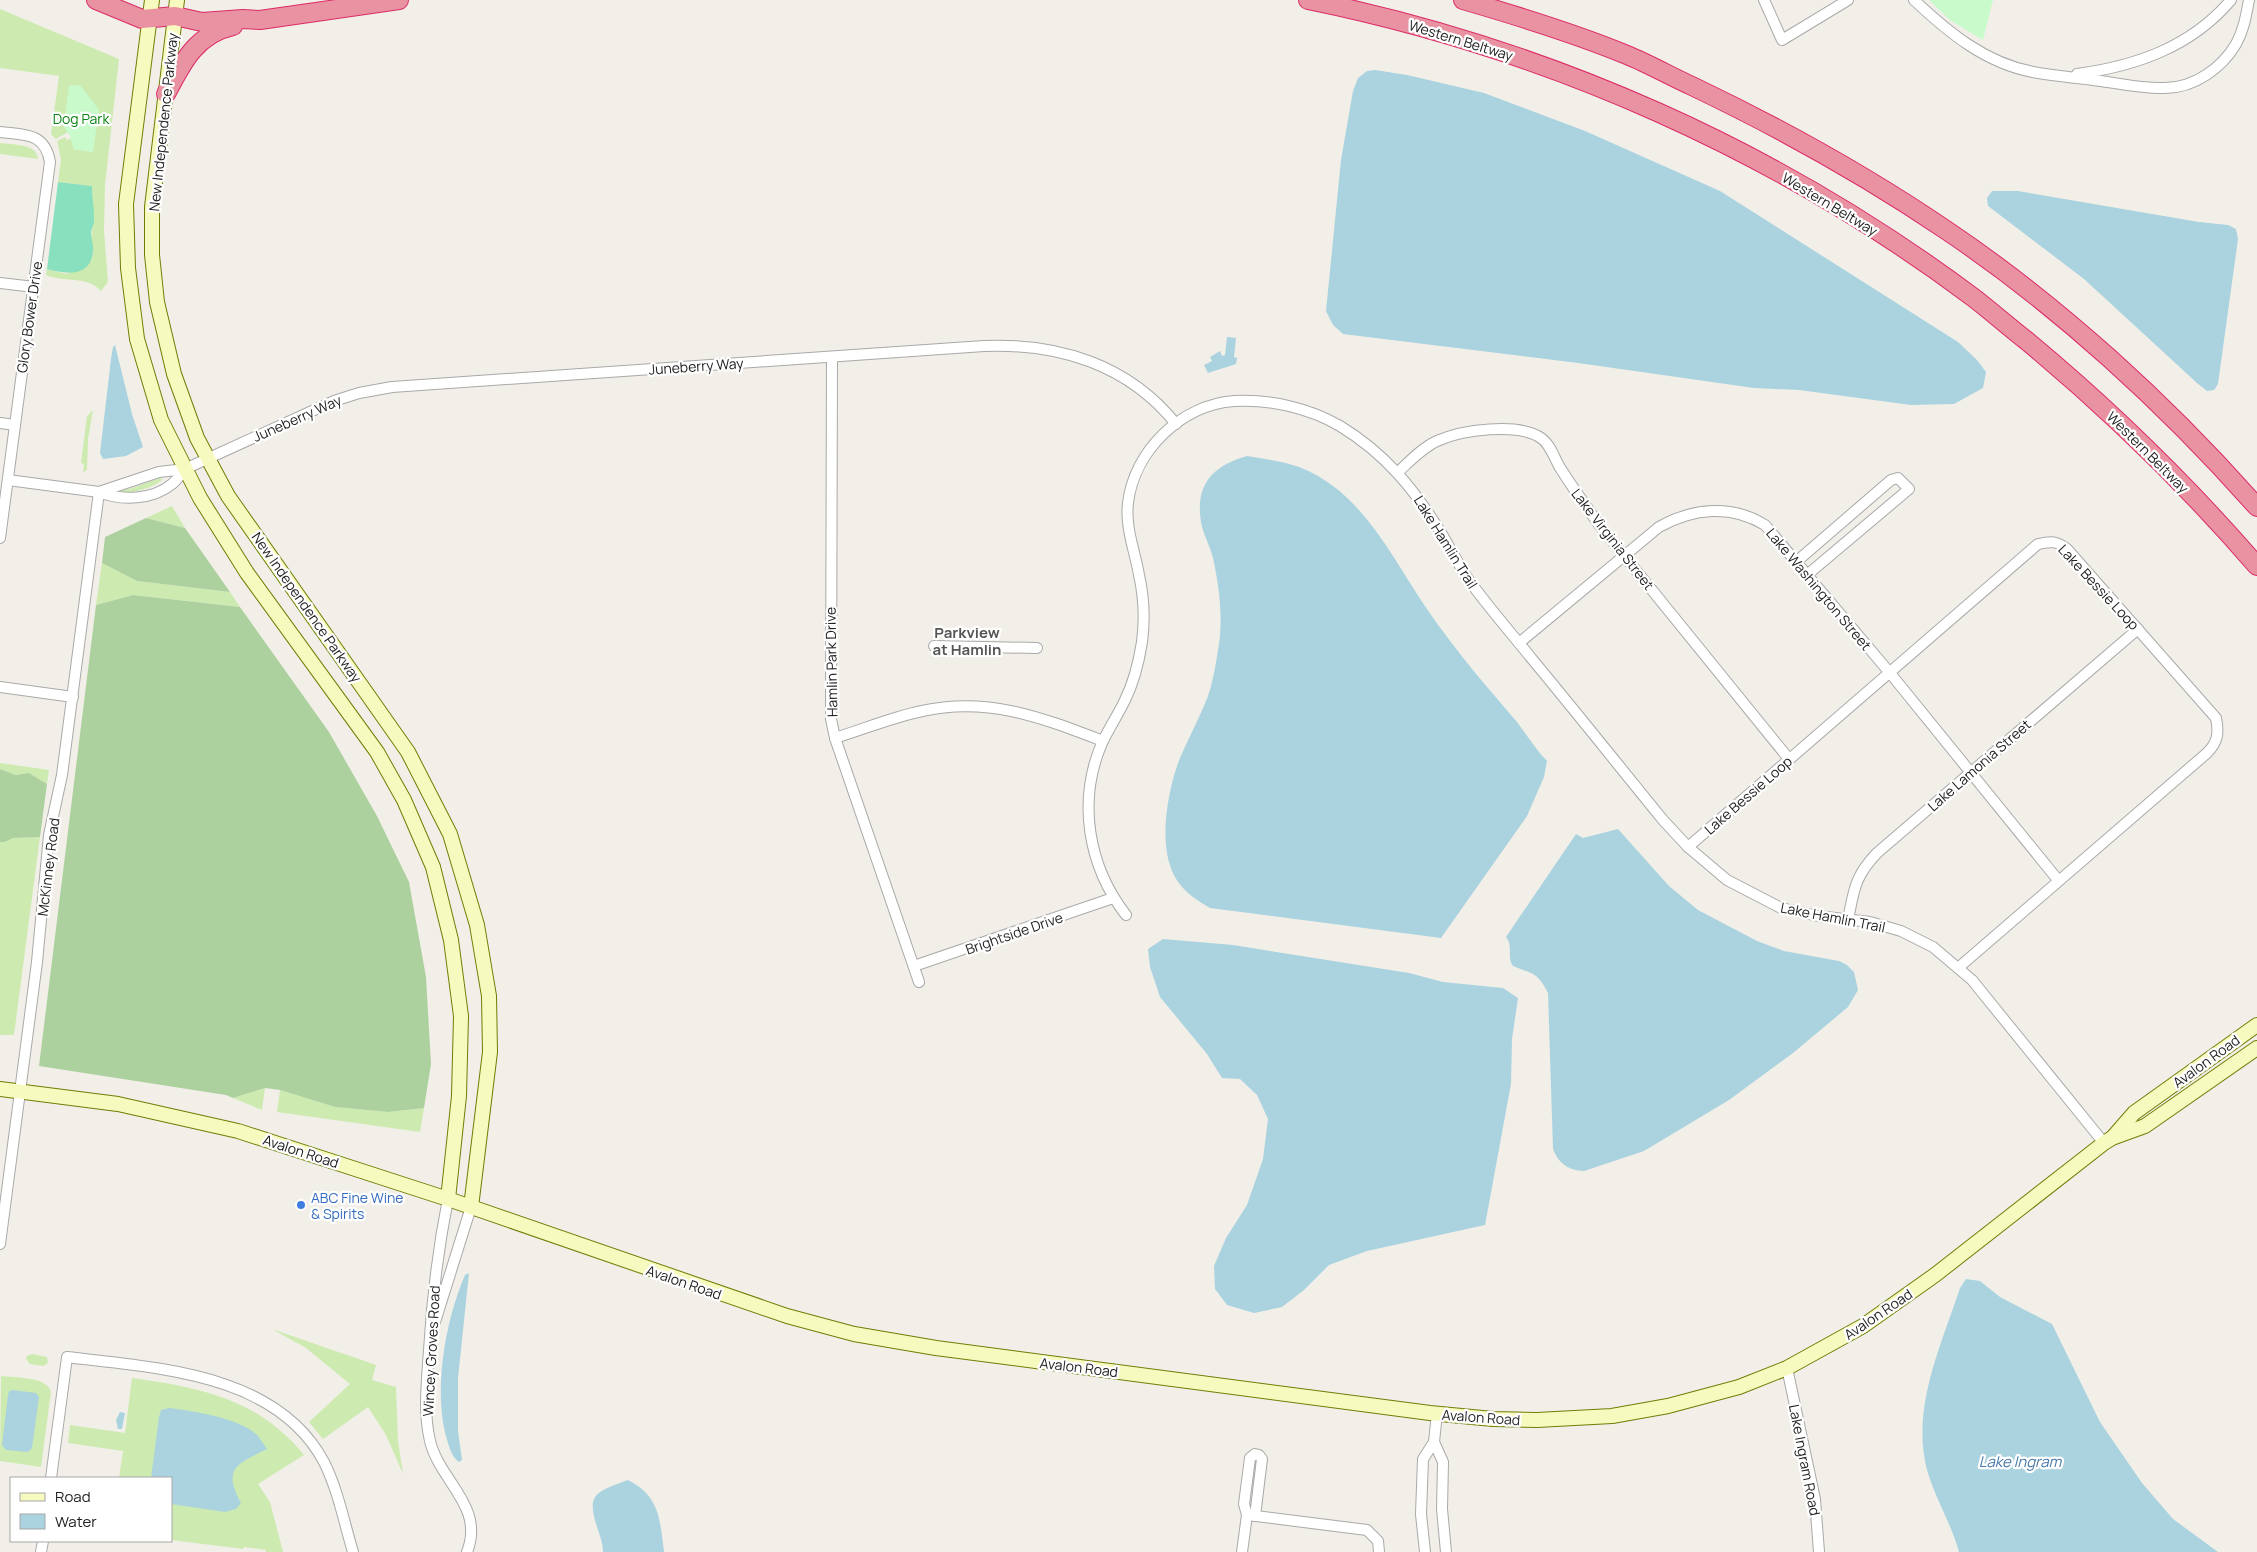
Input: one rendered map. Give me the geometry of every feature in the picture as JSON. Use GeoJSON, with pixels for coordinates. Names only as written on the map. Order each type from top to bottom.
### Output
{"type":"FeatureCollection","features":[{"type":"Feature","properties":{"kind":"highway"},"geometry":{"type":"LineString","coordinates":[[96,0],[135,18],[150,18],[176,8],[202,22],[243,19],[260,20]]}},
{"type":"Feature","properties":{"kind":"highway"},"geometry":{"type":"LineString","coordinates":[[166,94],[189,53],[200,42],[222,29],[260,20],[399,0]]}},
{"type":"Feature","properties":{"kind":"highway","name":"Western Beltway"},"geometry":{"type":"LineString","coordinates":[[1308,0],[1411,24],[1502,51],[1611,91],[1721,142],[1855,218],[1975,299],[2071,378],[2142,444],[2257,566]]}},
{"type":"Feature","properties":{"kind":"highway"},"geometry":{"type":"LineString","coordinates":[[1463,0],[1518,16],[1626,55],[1751,114],[1862,176],[1948,231],[2044,304],[2129,376],[2257,507]]}},
{"type":"Feature","properties":{"kind":"main road","name":"New Independence Parkway"},"geometry":{"type":"LineString","coordinates":[[152,0],[126,204],[128,268],[137,339],[161,420],[211,518],[247,573],[377,752],[404,800],[433,867],[451,940],[461,1016],[459,1096],[448,1199]]}},
{"type":"Feature","properties":{"kind":"main road","name":"New Independence Parkway"},"geometry":{"type":"LineString","coordinates":[[176,8],[152,208],[152,255],[156,293],[174,374],[206,459],[228,496],[408,752],[450,834],[477,925],[489,996],[490,1052],[471,1207]]}},
{"type":"Feature","properties":{"kind":"main road","name":"Avalon Road"},"geometry":{"type":"LineString","coordinates":[[0,1089],[118,1104],[238,1131],[448,1199],[732,1299],[854,1334],[936,1348],[1437,1413],[1538,1420],[1612,1416],[1677,1404],[1739,1387],[1786,1368],[1863,1326],[1934,1275],[2108,1140],[2134,1113],[2257,1025]]}},
{"type":"Feature","properties":{"kind":"main road","name":"Avalon Road"},"geometry":{"type":"LineString","coordinates":[[2108,1140],[2145,1126],[2257,1048]]}},
{"type":"Feature","properties":{"kind":"street"},"geometry":{"type":"LineString","coordinates":[[1764,0],[1782,40],[1848,0]]}},
{"type":"Feature","properties":{"kind":"street"},"geometry":{"type":"LineString","coordinates":[[1914,0],[1959,39],[2005,64],[2032,72],[2146,88],[2166,88],[2189,84],[2208,74],[2236,44],[2245,23],[2249,0]]}},
{"type":"Feature","properties":{"kind":"street"},"geometry":{"type":"LineString","coordinates":[[2066,76],[2112,69],[2166,51],[2217,16],[2231,0]]}},
{"type":"Feature","properties":{"kind":"street","name":"Glory Bower Drive"},"geometry":{"type":"LineString","coordinates":[[0,132],[37,138],[49,153],[50,162],[0,538]]}},
{"type":"Feature","properties":{"kind":"street"},"geometry":{"type":"LineString","coordinates":[[0,283],[34,287]]}},
{"type":"Feature","properties":{"kind":"street","name":"Juneberry Way"},"geometry":{"type":"LineString","coordinates":[[185,469],[334,401],[359,392],[392,387],[996,346],[1050,350],[1090,361],[1122,376],[1148,394],[1176,424]]}},
{"type":"Feature","properties":{"kind":"street","name":"Hamlin Park Drive"},"geometry":{"type":"LineString","coordinates":[[832,357],[831,719],[835,738],[919,982]]}},
{"type":"Feature","properties":{"kind":"street","name":"Lake Hamlin Trail"},"geometry":{"type":"LineString","coordinates":[[1126,915],[1113,898],[1095,856],[1089,815],[1092,775],[1103,741],[1130,691],[1142,643],[1144,606],[1139,571],[1129,530],[1130,494],[1137,472],[1156,442],[1176,424],[1205,408],[1234,401],[1296,407],[1339,425],[1367,445],[1398,472],[1413,489],[1469,581],[1663,820],[1688,847],[1727,880],[1781,908],[1870,922],[1901,931],[1933,947],[1972,980],[2108,1140]]}},
{"type":"Feature","properties":{"kind":"street"},"geometry":{"type":"LineString","coordinates":[[0,423],[15,426]]}},
{"type":"Feature","properties":{"kind":"street","name":"Lake Virginia Street"},"geometry":{"type":"LineString","coordinates":[[1398,472],[1423,449],[1436,441],[1458,434],[1486,429],[1512,430],[1534,434],[1548,444],[1574,490],[1624,556],[1789,759]]}},
{"type":"Feature","properties":{"kind":"street"},"geometry":{"type":"LineString","coordinates":[[99,492],[159,472],[185,469]]}},
{"type":"Feature","properties":{"kind":"street"},"geometry":{"type":"LineString","coordinates":[[8,480],[99,492],[112,498],[125,499],[140,497],[172,485],[185,469]]}},
{"type":"Feature","properties":{"kind":"street"},"geometry":{"type":"LineString","coordinates":[[1796,562],[1891,480],[1898,478],[1909,489],[1807,575]]}},
{"type":"Feature","properties":{"kind":"street","name":"McKinney Road"},"geometry":{"type":"LineString","coordinates":[[0,1244],[39,946],[49,835],[62,775],[99,492]]}},
{"type":"Feature","properties":{"kind":"street","name":"Lake Washington Street"},"geometry":{"type":"LineString","coordinates":[[1519,643],[1659,527],[1673,519],[1703,510],[1724,511],[1752,517],[1765,525],[1890,673],[2058,880]]}},
{"type":"Feature","properties":{"kind":"street","name":"Lake Bessie Loop"},"geometry":{"type":"LineString","coordinates":[[1688,847],[2038,544],[2048,541],[2057,542],[2067,549],[2216,718],[2219,730],[2215,744],[1958,968]]}},
{"type":"Feature","properties":{"kind":"street","name":"Lake Lamonia Street"},"geometry":{"type":"LineString","coordinates":[[1848,920],[1854,891],[1863,868],[2138,629]]}},
{"type":"Feature","properties":{"kind":"street"},"geometry":{"type":"LineString","coordinates":[[934,646],[1038,648]]}},
{"type":"Feature","properties":{"kind":"street"},"geometry":{"type":"LineString","coordinates":[[0,687],[72,697]]}},
{"type":"Feature","properties":{"kind":"street"},"geometry":{"type":"LineString","coordinates":[[835,738],[921,711],[968,706],[996,708],[1033,715],[1103,741]]}},
{"type":"Feature","properties":{"kind":"street","name":"Brightside Drive"},"geometry":{"type":"LineString","coordinates":[[914,966],[1113,898]]}},
{"type":"Feature","properties":{"kind":"street","name":"Wincey Groves Road"},"geometry":{"type":"LineString","coordinates":[[448,1199],[432,1298],[426,1421],[438,1463],[465,1503],[469,1514],[472,1535],[467,1552]]}},
{"type":"Feature","properties":{"kind":"street"},"geometry":{"type":"LineString","coordinates":[[428,1360],[435,1321],[471,1207]]}},
{"type":"Feature","properties":{"kind":"street"},"geometry":{"type":"LineString","coordinates":[[51,1477],[67,1357],[157,1368],[195,1376],[224,1384],[267,1403],[288,1418],[323,1460],[334,1485],[353,1552]]}},
{"type":"Feature","properties":{"kind":"street","name":"Lake Ingram Road"},"geometry":{"type":"LineString","coordinates":[[1786,1368],[1815,1499],[1819,1552]]}},
{"type":"Feature","properties":{"kind":"street"},"geometry":{"type":"LineString","coordinates":[[1425,1552],[1421,1514],[1423,1459],[1434,1442],[1437,1413]]}},
{"type":"Feature","properties":{"kind":"street"},"geometry":{"type":"LineString","coordinates":[[1434,1442],[1443,1462],[1442,1509],[1446,1552]]}},
{"type":"Feature","properties":{"kind":"street"},"geometry":{"type":"LineString","coordinates":[[1242,1552],[1251,1515],[1262,1459],[1257,1454],[1250,1458],[1244,1504],[1251,1515]]}},
{"type":"Feature","properties":{"kind":"street"},"geometry":{"type":"LineString","coordinates":[[1251,1515],[1368,1530],[1378,1541],[1379,1552]]}},
{"type":"Feature","properties":{"kind":"green space"},"geometry":{"type":"Polygon","coordinates":[[[1929,0],[1993,0],[1983,40],[1951,21],[1929,0]]]}},
{"type":"Feature","properties":{"kind":"green space"},"geometry":{"type":"Polygon","coordinates":[[[0,9],[119,59],[105,185],[104,231],[108,282],[101,291],[89,283],[46,275],[47,269],[67,274],[92,259],[92,186],[58,182],[61,159],[57,141],[65,137],[67,140],[71,138],[74,149],[93,152],[64,126],[68,132],[56,139],[51,134],[59,76],[0,68],[0,9]]]}},
{"type":"Feature","properties":{"kind":"green space","name":"Dog Park"},"geometry":{"type":"Polygon","coordinates":[[[80,85],[99,110],[93,152],[74,149],[70,136],[64,126],[69,86],[80,85]]]}},
{"type":"Feature","properties":{"kind":"green space"},"geometry":{"type":"Polygon","coordinates":[[[0,143],[29,147],[37,154],[38,159],[0,154],[0,143]]]}},
{"type":"Feature","properties":{"kind":"green space"},"geometry":{"type":"Polygon","coordinates":[[[58,182],[92,186],[94,223],[91,232],[93,252],[87,266],[76,272],[69,273],[47,269],[58,182]]]}},
{"type":"Feature","properties":{"kind":"green space"},"geometry":{"type":"Polygon","coordinates":[[[93,410],[88,439],[87,470],[83,472],[84,464],[81,463],[87,416],[93,410]]]}},
{"type":"Feature","properties":{"kind":"green space"},"geometry":{"type":"Polygon","coordinates":[[[160,478],[162,479],[161,481],[144,489],[133,492],[114,492],[132,488],[160,478]]]}},
{"type":"Feature","properties":{"kind":"green space"},"geometry":{"type":"Polygon","coordinates":[[[172,506],[185,528],[146,518],[172,506]]]}},
{"type":"Feature","properties":{"kind":"green space"},"geometry":{"type":"Polygon","coordinates":[[[146,518],[185,528],[230,592],[137,581],[102,563],[105,537],[146,518]]]}},
{"type":"Feature","properties":{"kind":"green space"},"geometry":{"type":"Polygon","coordinates":[[[102,563],[137,581],[230,592],[240,607],[133,595],[96,605],[102,563]]]}},
{"type":"Feature","properties":{"kind":"green space"},"geometry":{"type":"Polygon","coordinates":[[[133,595],[240,607],[329,732],[377,816],[409,882],[426,977],[431,1064],[424,1108],[388,1112],[335,1107],[280,1090],[265,1088],[233,1098],[226,1095],[39,1066],[96,605],[133,595]]]}},
{"type":"Feature","properties":{"kind":"green space"},"geometry":{"type":"Polygon","coordinates":[[[0,763],[49,770],[47,784],[29,773],[16,775],[0,769],[0,763]]]}},
{"type":"Feature","properties":{"kind":"green space"},"geometry":{"type":"Polygon","coordinates":[[[0,769],[16,775],[29,773],[47,784],[40,837],[13,838],[0,842],[0,769]]]}},
{"type":"Feature","properties":{"kind":"green space"},"geometry":{"type":"Polygon","coordinates":[[[40,837],[14,1035],[0,1035],[0,842],[13,838],[40,837]]]}},
{"type":"Feature","properties":{"kind":"green space"},"geometry":{"type":"Polygon","coordinates":[[[265,1088],[262,1110],[233,1098],[265,1088]]]}},
{"type":"Feature","properties":{"kind":"green space"},"geometry":{"type":"Polygon","coordinates":[[[280,1090],[335,1107],[388,1112],[424,1108],[420,1132],[277,1112],[280,1090]]]}},
{"type":"Feature","properties":{"kind":"green space"},"geometry":{"type":"Polygon","coordinates":[[[272,1329],[376,1365],[372,1380],[396,1387],[398,1441],[403,1474],[386,1435],[368,1407],[323,1439],[309,1422],[350,1384],[306,1348],[272,1329]]]}},
{"type":"Feature","properties":{"kind":"green space"},"geometry":{"type":"Polygon","coordinates":[[[32,1354],[47,1357],[48,1363],[43,1366],[30,1364],[26,1359],[27,1356],[32,1354]]]}},
{"type":"Feature","properties":{"kind":"green space"},"geometry":{"type":"Polygon","coordinates":[[[1,1376],[37,1380],[48,1387],[51,1392],[41,1467],[0,1461],[1,1376]]]}},
{"type":"Feature","properties":{"kind":"green space"},"geometry":{"type":"Polygon","coordinates":[[[132,1378],[205,1392],[227,1399],[268,1421],[287,1436],[304,1455],[258,1484],[270,1502],[283,1552],[266,1552],[266,1550],[244,1547],[243,1549],[172,1540],[172,1477],[119,1477],[123,1451],[68,1443],[70,1425],[125,1433],[132,1378]]]}},
{"type":"Feature","properties":{"kind":"water"},"geometry":{"type":"Polygon","coordinates":[[[1375,70],[1407,75],[1484,93],[1585,131],[1720,191],[1958,342],[1977,360],[1986,372],[1983,388],[1954,404],[1911,405],[1799,390],[1754,388],[1578,363],[1343,334],[1333,325],[1326,311],[1341,160],[1353,91],[1358,78],[1367,71],[1375,70]]]}},
{"type":"Feature","properties":{"kind":"water"},"geometry":{"type":"Polygon","coordinates":[[[1992,191],[2018,191],[2199,222],[2228,225],[2236,229],[2238,239],[2218,384],[2214,390],[2207,391],[2197,383],[2084,279],[1988,206],[1987,198],[1992,191]]]}},
{"type":"Feature","properties":{"kind":"water"},"geometry":{"type":"Polygon","coordinates":[[[1227,337],[1236,338],[1234,357],[1237,358],[1236,364],[1208,373],[1204,365],[1212,361],[1210,357],[1220,351],[1222,356],[1225,355],[1227,337]]]}},
{"type":"Feature","properties":{"kind":"water"},"geometry":{"type":"Polygon","coordinates":[[[115,345],[132,414],[143,447],[126,456],[103,459],[100,453],[111,359],[115,345]]]}},
{"type":"Feature","properties":{"kind":"water"},"geometry":{"type":"Polygon","coordinates":[[[1247,456],[1299,467],[1322,478],[1342,493],[1359,510],[1389,549],[1450,641],[1547,761],[1544,777],[1527,816],[1441,938],[1210,908],[1185,890],[1171,869],[1167,854],[1166,821],[1171,787],[1180,758],[1202,712],[1210,690],[1220,633],[1219,590],[1213,558],[1201,522],[1201,497],[1204,487],[1215,472],[1224,465],[1247,456]]]}},
{"type":"Feature","properties":{"kind":"water"},"geometry":{"type":"Polygon","coordinates":[[[1618,829],[1669,886],[1698,910],[1757,941],[1784,951],[1839,961],[1847,965],[1854,972],[1858,990],[1848,1007],[1793,1053],[1729,1100],[1644,1151],[1584,1171],[1569,1168],[1558,1159],[1553,1149],[1548,993],[1534,974],[1513,966],[1506,937],[1576,834],[1583,838],[1618,829]]]}},
{"type":"Feature","properties":{"kind":"water"},"geometry":{"type":"Polygon","coordinates":[[[1163,939],[1233,945],[1409,973],[1443,982],[1503,988],[1518,998],[1512,1039],[1511,1084],[1485,1225],[1367,1251],[1329,1265],[1304,1290],[1282,1307],[1254,1313],[1227,1305],[1215,1289],[1214,1266],[1226,1238],[1247,1205],[1263,1159],[1268,1119],[1257,1095],[1240,1079],[1222,1078],[1207,1054],[1160,997],[1150,967],[1148,949],[1163,939]]]}},
{"type":"Feature","properties":{"kind":"water"},"geometry":{"type":"Polygon","coordinates":[[[469,1273],[458,1378],[458,1431],[462,1460],[459,1462],[451,1451],[443,1424],[441,1380],[443,1358],[452,1314],[465,1275],[469,1273]]]}},
{"type":"Feature","properties":{"kind":"water","name":"Lake Ingram"},"geometry":{"type":"Polygon","coordinates":[[[1966,1279],[1980,1281],[2000,1297],[2052,1324],[2100,1422],[2142,1483],[2173,1519],[2218,1552],[1959,1552],[1927,1470],[1923,1447],[1923,1424],[1925,1400],[1930,1378],[1960,1288],[1966,1279]]]}},
{"type":"Feature","properties":{"kind":"water"},"geometry":{"type":"Polygon","coordinates":[[[9,1391],[36,1393],[39,1397],[32,1448],[28,1452],[6,1450],[2,1445],[8,1395],[9,1391]]]}},
{"type":"Feature","properties":{"kind":"water"},"geometry":{"type":"Polygon","coordinates":[[[169,1408],[216,1416],[240,1424],[258,1436],[267,1449],[241,1463],[233,1474],[235,1491],[241,1503],[236,1509],[225,1512],[172,1504],[172,1477],[151,1477],[161,1410],[169,1408]]]}},
{"type":"Feature","properties":{"kind":"water"},"geometry":{"type":"Polygon","coordinates":[[[120,1412],[125,1413],[122,1429],[118,1429],[116,1420],[120,1412]]]}},
{"type":"Feature","properties":{"kind":"water"},"geometry":{"type":"Polygon","coordinates":[[[628,1480],[639,1486],[652,1501],[659,1519],[664,1552],[603,1552],[593,1511],[595,1497],[606,1488],[628,1480]]]}},
{"type":"Feature","properties":{"kind":"place","name":"ABC Fine Wine & Spirits"},"geometry":{"type":"Point","coordinates":[301,1205]}},
{"type":"Feature","properties":{"kind":"district","name":"Parkview at Hamlin"},"geometry":{"type":"Point","coordinates":[967,640]}}]}
